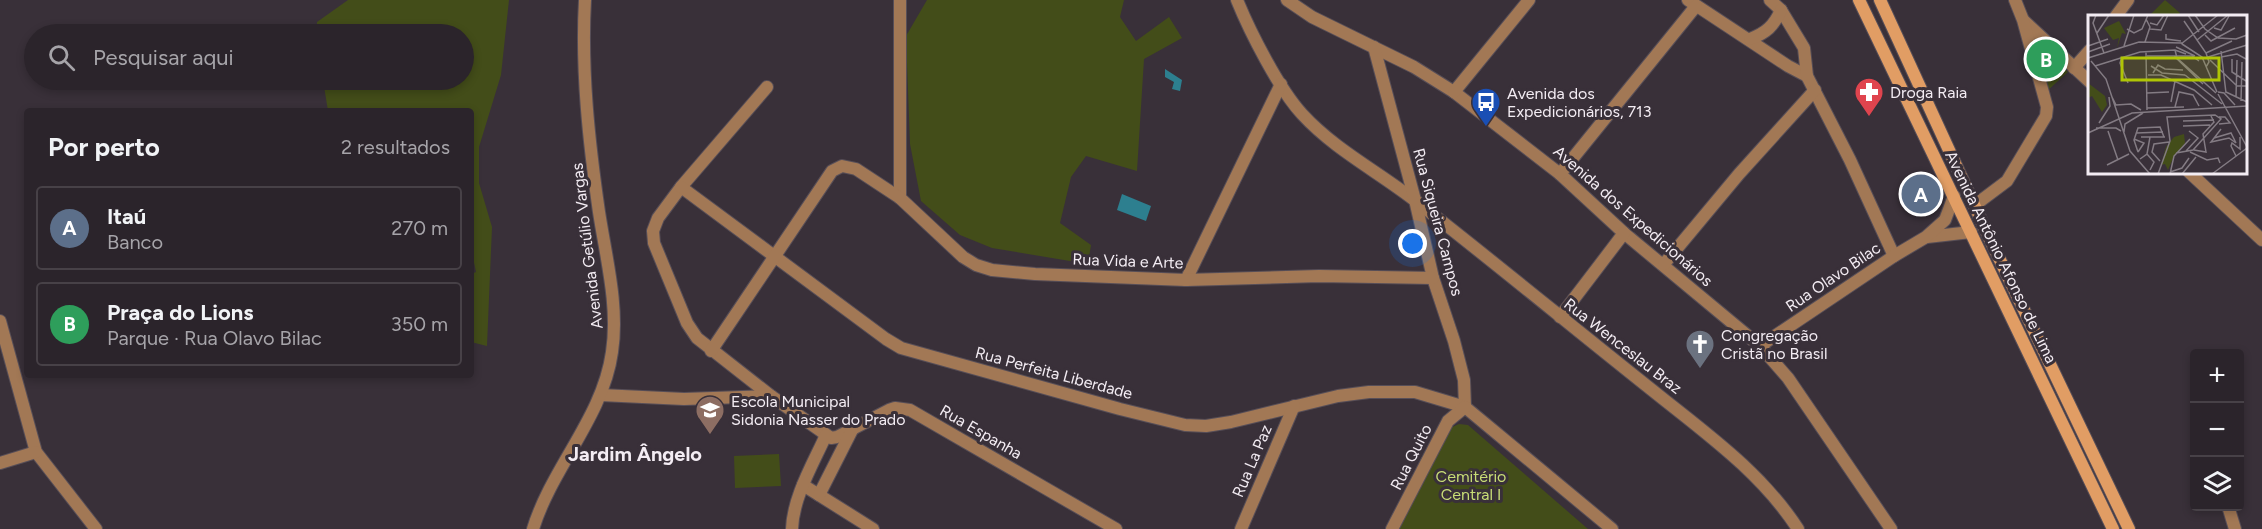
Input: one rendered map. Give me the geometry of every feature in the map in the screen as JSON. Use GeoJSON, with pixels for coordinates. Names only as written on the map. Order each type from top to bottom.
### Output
{"type":"FeatureCollection","features":[{"type":"Feature","properties":{"kind":"main road","name":"Avenida Antônio Afonso de Lima"},"geometry":{"type":"LineString","coordinates":[[1880,0],[2129,529]]}},
{"type":"Feature","properties":{"kind":"main road","name":"Avenida Antônio Afonso de Lima"},"geometry":{"type":"LineString","coordinates":[[1864,2],[1942,171],[2114,529]]}},
{"type":"Feature","properties":{"kind":"main road"},"geometry":{"type":"LineString","coordinates":[[1942,171],[1956,165]]}},
{"type":"Feature","properties":{"kind":"main road"},"geometry":{"type":"LineString","coordinates":[[1990,271],[2003,265]]}},
{"type":"Feature","properties":{"kind":"street","name":"Avenida Getúlio Vargas"},"geometry":{"type":"LineString","coordinates":[[533,529],[540,508],[601,395],[612,352],[614,322],[595,184],[584,59],[585,0]]}},
{"type":"Feature","properties":{"kind":"street","name":"Avenida Getúlio Vargas"},"geometry":{"type":"LineString","coordinates":[[584,14],[592,0]]}},
{"type":"Feature","properties":{"kind":"street"},"geometry":{"type":"LineString","coordinates":[[900,0],[900,198]]}},
{"type":"Feature","properties":{"kind":"street","name":"Rua Wenceslau Braz"},"geometry":{"type":"LineString","coordinates":[[1237,0],[1281,84],[1300,112],[1324,135],[1415,200],[1700,428],[1769,490],[1798,529]]}},
{"type":"Feature","properties":{"kind":"street","name":"Avenida dos Expedicionários"},"geometry":{"type":"LineString","coordinates":[[1287,0],[1312,17],[1414,67],[1454,93],[1560,174],[1624,233],[1760,346],[1788,378],[1892,529]]}},
{"type":"Feature","properties":{"kind":"street"},"geometry":{"type":"LineString","coordinates":[[1454,93],[1529,0]]}},
{"type":"Feature","properties":{"kind":"street"},"geometry":{"type":"LineString","coordinates":[[1770,0],[1781,10],[1804,48],[1807,76],[1850,160],[1894,256]]}},
{"type":"Feature","properties":{"kind":"street"},"geometry":{"type":"LineString","coordinates":[[1975,205],[2007,181],[2046,116],[2047,107],[2023,20],[2015,0]]}},
{"type":"Feature","properties":{"kind":"street"},"geometry":{"type":"LineString","coordinates":[[2117,15],[2128,0]]}},
{"type":"Feature","properties":{"kind":"street"},"geometry":{"type":"LineString","coordinates":[[1560,174],[1692,3],[1807,76]]}},
{"type":"Feature","properties":{"kind":"street"},"geometry":{"type":"LineString","coordinates":[[1750,39],[1775,24],[1781,10]]}},
{"type":"Feature","properties":{"kind":"street"},"geometry":{"type":"LineString","coordinates":[[2023,20],[2088,80]]}},
{"type":"Feature","properties":{"kind":"street","name":"Rua Siqueira Campos"},"geometry":{"type":"LineString","coordinates":[[1374,47],[1415,200],[1433,278],[1457,351],[1464,381],[1466,407]]}},
{"type":"Feature","properties":{"kind":"street"},"geometry":{"type":"LineString","coordinates":[[2074,68],[2088,52]]}},
{"type":"Feature","properties":{"kind":"street"},"geometry":{"type":"LineString","coordinates":[[1186,280],[1281,84]]}},
{"type":"Feature","properties":{"kind":"street"},"geometry":{"type":"LineString","coordinates":[[767,87],[681,187],[656,221],[652,237],[687,323],[697,338],[711,351],[826,435],[803,485],[792,521],[792,529]]}},
{"type":"Feature","properties":{"kind":"street"},"geometry":{"type":"LineString","coordinates":[[1664,264],[1739,174],[1815,90]]}},
{"type":"Feature","properties":{"kind":"street","name":"Rua Vida e Arte"},"geometry":{"type":"LineString","coordinates":[[776,256],[832,171],[842,166],[856,169],[900,198],[963,257],[983,267],[1035,274],[1186,280],[1329,275],[1433,278]]}},
{"type":"Feature","properties":{"kind":"street"},"geometry":{"type":"LineString","coordinates":[[2191,174],[2262,240]]}},
{"type":"Feature","properties":{"kind":"street","name":"Rua Perfeita Liberdade"},"geometry":{"type":"LineString","coordinates":[[681,187],[886,339],[901,348],[920,354],[1185,425],[1206,426],[1231,422],[1338,396],[1369,392],[1415,392],[1466,407]]}},
{"type":"Feature","properties":{"kind":"street","name":"Rua Olavo Bilac"},"geometry":{"type":"LineString","coordinates":[[1760,346],[1926,237],[1947,216],[1954,196]]}},
{"type":"Feature","properties":{"kind":"street","name":"Rua Olavo Bilac"},"geometry":{"type":"LineString","coordinates":[[1926,237],[1971,232]]}},
{"type":"Feature","properties":{"kind":"street"},"geometry":{"type":"LineString","coordinates":[[1560,317],[1624,233]]}},
{"type":"Feature","properties":{"kind":"street"},"geometry":{"type":"LineString","coordinates":[[711,351],[776,256]]}},
{"type":"Feature","properties":{"kind":"street"},"geometry":{"type":"LineString","coordinates":[[1,328],[36,452],[96,529]]}},
{"type":"Feature","properties":{"kind":"street"},"geometry":{"type":"LineString","coordinates":[[601,395],[684,399],[771,396]]}},
{"type":"Feature","properties":{"kind":"street","name":"Rua La Paz"},"geometry":{"type":"LineString","coordinates":[[1241,529],[1294,406]]}},
{"type":"Feature","properties":{"kind":"street"},"geometry":{"type":"LineString","coordinates":[[1466,407],[1612,529]]}},
{"type":"Feature","properties":{"kind":"street","name":"Rua Quito"},"geometry":{"type":"LineString","coordinates":[[1392,529],[1448,421],[1466,407]]}},
{"type":"Feature","properties":{"kind":"street","name":"Rua Espanha"},"geometry":{"type":"LineString","coordinates":[[826,435],[837,437],[895,408],[910,410],[1116,529]]}},
{"type":"Feature","properties":{"kind":"street"},"geometry":{"type":"LineString","coordinates":[[819,495],[852,429]]}},
{"type":"Feature","properties":{"kind":"street"},"geometry":{"type":"LineString","coordinates":[[0,463],[36,452]]}},
{"type":"Feature","properties":{"kind":"street"},"geometry":{"type":"LineString","coordinates":[[803,485],[873,529]]}},
{"type":"Feature","properties":{"kind":"street"},"geometry":{"type":"LineString","coordinates":[[2229,511],[2235,529]]}},
{"type":"Feature","properties":{"kind":"green space"},"geometry":{"type":"Polygon","coordinates":[[[348,0],[509,0],[501,75],[479,147],[479,183],[492,227],[487,346],[474,343],[474,273],[476,272],[474,262],[474,108],[328,108],[325,90],[474,90],[474,24],[317,24],[348,0]]]}},
{"type":"Feature","properties":{"kind":"green space"},"geometry":{"type":"Polygon","coordinates":[[[927,0],[1124,0],[1120,17],[1136,41],[1169,17],[1182,38],[1144,59],[1137,171],[1086,156],[1071,177],[1060,223],[1091,245],[1088,264],[992,248],[960,235],[921,201],[910,144],[906,36],[927,0]]]}},
{"type":"Feature","properties":{"kind":"green space"},"geometry":{"type":"Polygon","coordinates":[[[2165,0],[2180,13],[2178,15],[2150,15],[2165,0]]]}},
{"type":"Feature","properties":{"kind":"green space"},"geometry":{"type":"Polygon","coordinates":[[[2042,44],[2068,72],[2047,91],[2032,46],[2042,44]]]}},
{"type":"Feature","properties":{"kind":"green space","name":"Cemitério Central I"},"geometry":{"type":"Polygon","coordinates":[[[1459,424],[1468,425],[1588,529],[1399,529],[1450,428],[1459,424]]]}},
{"type":"Feature","properties":{"kind":"green space"},"geometry":{"type":"Polygon","coordinates":[[[779,454],[781,486],[735,488],[734,456],[779,454]]]}},
{"type":"Feature","properties":{"kind":"water"},"geometry":{"type":"Polygon","coordinates":[[[1165,69],[1182,80],[1180,91],[1172,89],[1174,82],[1165,77],[1165,69]]]}},
{"type":"Feature","properties":{"kind":"water"},"geometry":{"type":"Polygon","coordinates":[[[1122,194],[1151,206],[1146,221],[1117,210],[1122,194]]]}},
{"type":"Feature","properties":{"kind":"place","name":"Praça do Lions"},"geometry":{"type":"Point","coordinates":[2046,59]}},
{"type":"Feature","properties":{"kind":"place","name":"Droga Raia"},"geometry":{"type":"Point","coordinates":[1869,118]}},
{"type":"Feature","properties":{"kind":"place","name":"Avenida dos Expedicionários, 713"},"geometry":{"type":"Point","coordinates":[1486,128]}},
{"type":"Feature","properties":{"kind":"place","name":"Itaú"},"geometry":{"type":"Point","coordinates":[1921,194]}},
{"type":"Feature","properties":{"kind":"place","name":"Congregação Cristã no Brasil"},"geometry":{"type":"Point","coordinates":[1700,370]}},
{"type":"Feature","properties":{"kind":"place","name":"Escola Municipal Sidonia Nasser do Prado"},"geometry":{"type":"Point","coordinates":[710,436]}},
{"type":"Feature","properties":{"kind":"district","name":"Jardim Ângelo"},"geometry":{"type":"Point","coordinates":[635,454]}}]}
